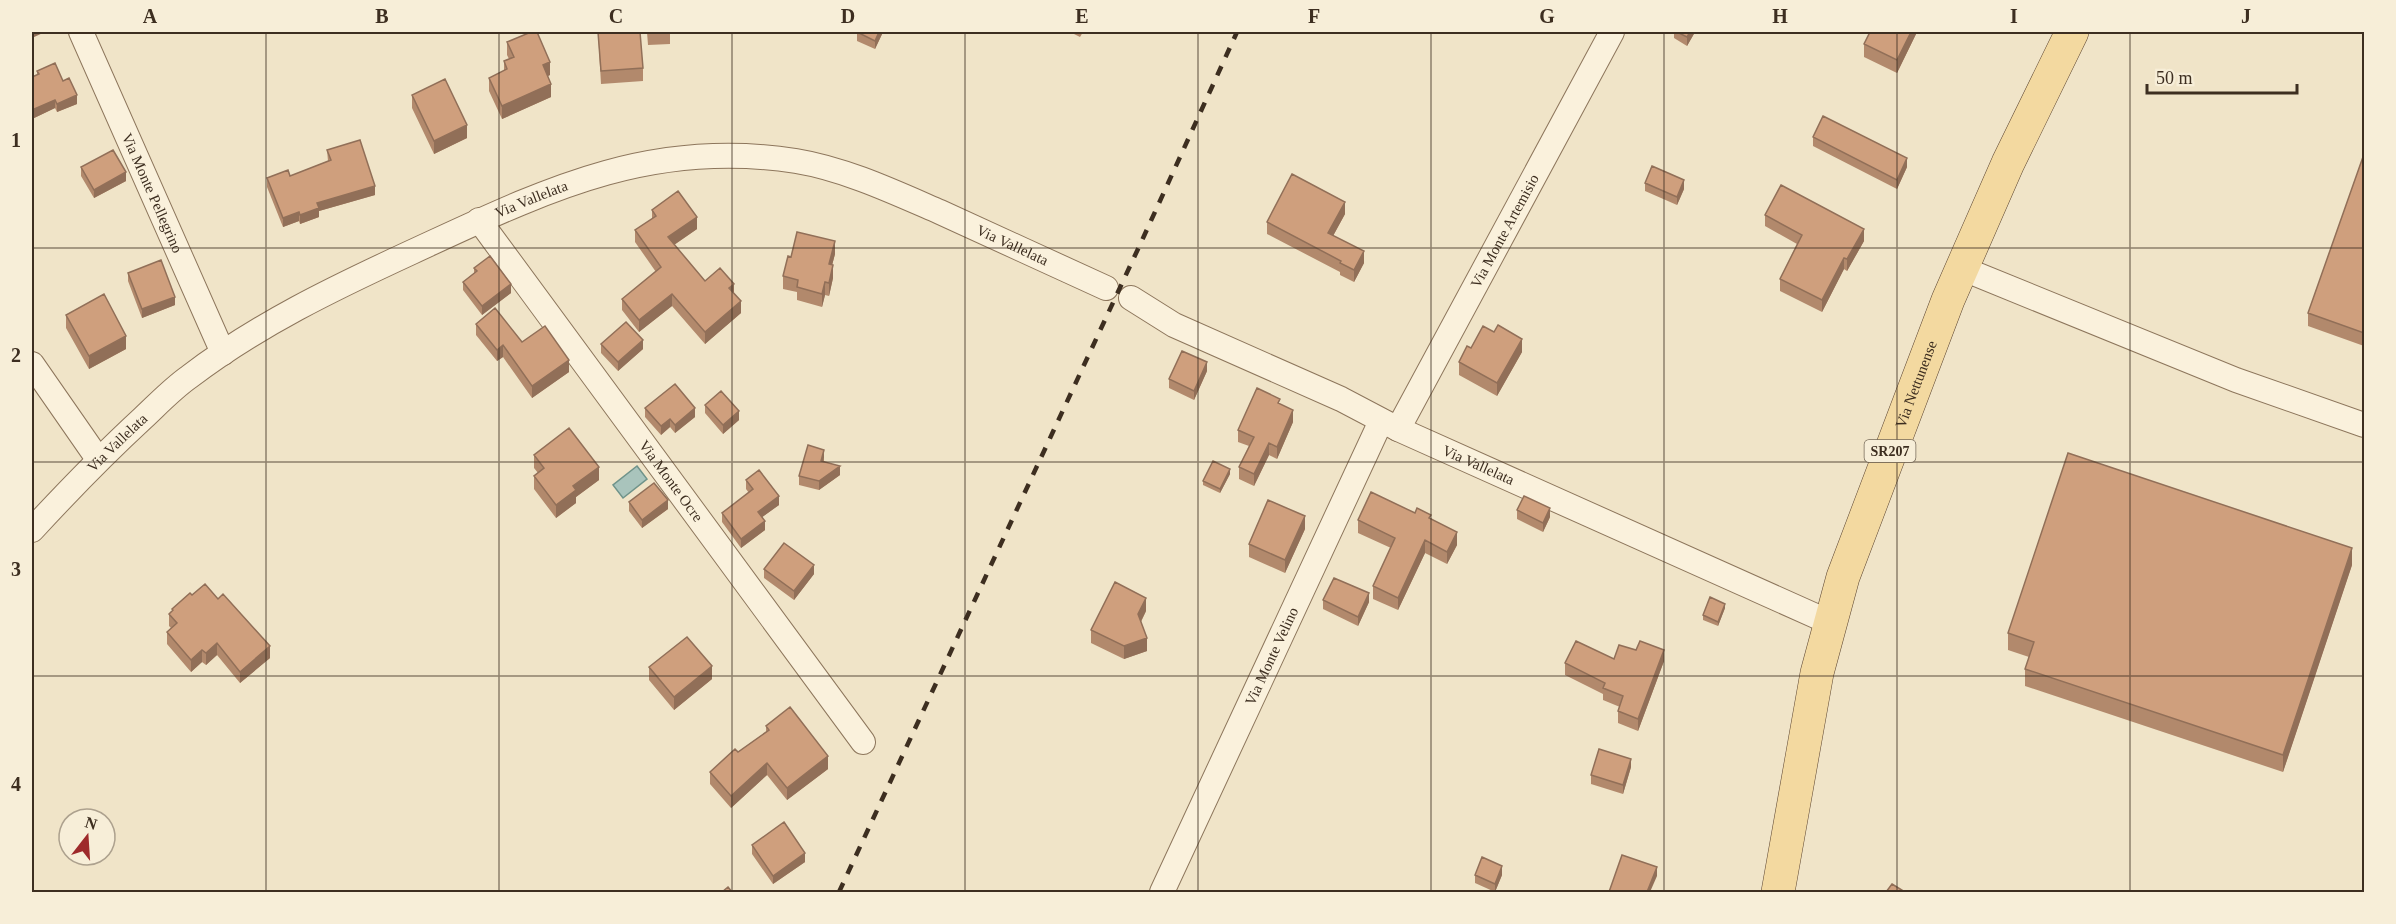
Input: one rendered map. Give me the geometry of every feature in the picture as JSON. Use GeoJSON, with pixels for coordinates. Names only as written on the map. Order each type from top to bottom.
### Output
{"type":"FeatureCollection","features":[{"type":"Feature","properties":{"kind":"main road","name":"Via Nettunense"},"geometry":{"type":"LineString","coordinates":[[1778,892],[1817,673],[1843,577],[1924,359],[1961,268],[2004,171],[2072,32]]}},
{"type":"Feature","properties":{"kind":"street","name":"Via Monte Pellegrino"},"geometry":{"type":"LineString","coordinates":[[81,32],[223,353]]}},
{"type":"Feature","properties":{"kind":"street","name":"Via Monte Artemisio"},"geometry":{"type":"LineString","coordinates":[[1389,425],[1612,32]]}},
{"type":"Feature","properties":{"kind":"street","name":"Via Vallelata"},"geometry":{"type":"LineString","coordinates":[[32,530],[98,459],[185,379],[305,302],[524,199],[582,178],[642,163],[722,154],[765,157],[817,167],[888,190],[1106,288]]}},
{"type":"Feature","properties":{"kind":"street","name":"Via Monte Ocre"},"geometry":{"type":"LineString","coordinates":[[479,220],[863,742]]}},
{"type":"Feature","properties":{"kind":"street"},"geometry":{"type":"LineString","coordinates":[[1961,268],[2236,380],[2364,425]]}},
{"type":"Feature","properties":{"kind":"street","name":"Via Vallelata"},"geometry":{"type":"LineString","coordinates":[[1131,298],[1174,325],[1341,399],[1389,425],[1829,622]]}},
{"type":"Feature","properties":{"kind":"street"},"geometry":{"type":"LineString","coordinates":[[32,364],[98,459]]}},
{"type":"Feature","properties":{"kind":"street","name":"Via Monte Velino"},"geometry":{"type":"LineString","coordinates":[[1162,892],[1389,425]]}},
{"type":"Feature","properties":{"kind":"water"},"geometry":{"type":"Polygon","coordinates":[[[637,466],[647,479],[623,498],[613,485],[637,466]]]}},
{"type":"Feature","properties":{"kind":"building"},"geometry":{"type":"Polygon","coordinates":[[[531,32],[537,32],[550,62],[543,65],[551,84],[502,106],[489,78],[507,69],[504,61],[514,57],[507,42],[531,32]]]}},
{"type":"Feature","properties":{"kind":"building"},"geometry":{"type":"Polygon","coordinates":[[[598,32],[640,32],[643,68],[601,71],[598,32]]]}},
{"type":"Feature","properties":{"kind":"building"},"geometry":{"type":"Polygon","coordinates":[[[857,32],[879,32],[875,41],[857,32]]]}},
{"type":"Feature","properties":{"kind":"building"},"geometry":{"type":"Polygon","coordinates":[[[1677,32],[1690,32],[1687,37],[1677,32]]]}},
{"type":"Feature","properties":{"kind":"building"},"geometry":{"type":"Polygon","coordinates":[[[1870,32],[1911,32],[1897,60],[1864,44],[1870,32]]]}},
{"type":"Feature","properties":{"kind":"building"},"geometry":{"type":"Polygon","coordinates":[[[55,63],[63,81],[69,78],[77,95],[57,104],[55,100],[32,110],[32,77],[39,74],[37,71],[55,63]]]}},
{"type":"Feature","properties":{"kind":"building"},"geometry":{"type":"Polygon","coordinates":[[[445,79],[467,125],[434,141],[412,95],[445,79]]]}},
{"type":"Feature","properties":{"kind":"building"},"geometry":{"type":"Polygon","coordinates":[[[1823,116],[1907,158],[1897,180],[1813,137],[1823,116]]]}},
{"type":"Feature","properties":{"kind":"building"},"geometry":{"type":"Polygon","coordinates":[[[360,140],[375,186],[317,203],[319,208],[283,218],[267,178],[288,170],[290,176],[331,160],[327,150],[360,140]]]}},
{"type":"Feature","properties":{"kind":"building"},"geometry":{"type":"Polygon","coordinates":[[[113,150],[126,172],[94,190],[81,167],[113,150]]]}},
{"type":"Feature","properties":{"kind":"building"},"geometry":{"type":"Polygon","coordinates":[[[2364,154],[2364,333],[2308,313],[2364,154]]]}},
{"type":"Feature","properties":{"kind":"building"},"geometry":{"type":"Polygon","coordinates":[[[1652,166],[1684,180],[1677,197],[1645,183],[1652,166]]]}},
{"type":"Feature","properties":{"kind":"building"},"geometry":{"type":"Polygon","coordinates":[[[1292,174],[1345,202],[1328,233],[1364,251],[1354,270],[1267,222],[1292,174]]]}},
{"type":"Feature","properties":{"kind":"building"},"geometry":{"type":"Polygon","coordinates":[[[1781,185],[1864,229],[1847,259],[1844,258],[1822,300],[1780,279],[1802,235],[1765,215],[1781,185]]]}},
{"type":"Feature","properties":{"kind":"building"},"geometry":{"type":"Polygon","coordinates":[[[678,191],[697,217],[668,237],[705,281],[720,268],[734,284],[729,288],[741,301],[705,332],[672,294],[639,320],[622,299],[661,267],[635,230],[656,216],[652,210],[678,191]]]}},
{"type":"Feature","properties":{"kind":"building"},"geometry":{"type":"Polygon","coordinates":[[[797,232],[835,241],[829,264],[833,265],[829,283],[825,282],[822,294],[797,287],[798,280],[783,276],[788,256],[791,257],[797,232]]]}},
{"type":"Feature","properties":{"kind":"building"},"geometry":{"type":"Polygon","coordinates":[[[490,256],[511,284],[482,306],[463,282],[477,271],[474,268],[490,256]]]}},
{"type":"Feature","properties":{"kind":"building"},"geometry":{"type":"Polygon","coordinates":[[[161,260],[175,297],[142,309],[128,273],[161,260]]]}},
{"type":"Feature","properties":{"kind":"building"},"geometry":{"type":"Polygon","coordinates":[[[104,294],[126,336],[89,356],[66,315],[104,294]]]}},
{"type":"Feature","properties":{"kind":"building"},"geometry":{"type":"Polygon","coordinates":[[[495,308],[522,342],[545,326],[569,360],[532,386],[503,345],[497,350],[476,324],[495,308]]]}},
{"type":"Feature","properties":{"kind":"building"},"geometry":{"type":"Polygon","coordinates":[[[626,322],[643,340],[618,362],[601,344],[626,322]]]}},
{"type":"Feature","properties":{"kind":"building"},"geometry":{"type":"Polygon","coordinates":[[[1498,325],[1522,339],[1497,383],[1459,362],[1467,346],[1471,348],[1483,326],[1494,332],[1498,325]]]}},
{"type":"Feature","properties":{"kind":"building"},"geometry":{"type":"Polygon","coordinates":[[[1182,351],[1207,362],[1194,391],[1169,379],[1182,351]]]}},
{"type":"Feature","properties":{"kind":"building"},"geometry":{"type":"Polygon","coordinates":[[[675,384],[695,408],[675,425],[670,419],[661,426],[645,408],[675,384]]]}},
{"type":"Feature","properties":{"kind":"building"},"geometry":{"type":"Polygon","coordinates":[[[1257,388],[1280,399],[1278,403],[1293,410],[1277,447],[1269,443],[1254,474],[1239,467],[1254,437],[1238,430],[1257,388]]]}},
{"type":"Feature","properties":{"kind":"building"},"geometry":{"type":"Polygon","coordinates":[[[721,391],[739,411],[723,425],[705,405],[721,391]]]}},
{"type":"Feature","properties":{"kind":"building"},"geometry":{"type":"Polygon","coordinates":[[[569,428],[599,467],[573,486],[576,490],[556,505],[534,476],[544,468],[534,455],[569,428]]]}},
{"type":"Feature","properties":{"kind":"building"},"geometry":{"type":"Polygon","coordinates":[[[808,445],[824,450],[821,461],[840,466],[819,481],[799,476],[808,445]]]}},
{"type":"Feature","properties":{"kind":"building"},"geometry":{"type":"Polygon","coordinates":[[[2068,453],[2352,548],[2283,755],[2025,669],[2034,642],[2008,633],[2068,453]]]}},
{"type":"Feature","properties":{"kind":"building"},"geometry":{"type":"Polygon","coordinates":[[[1213,461],[1230,469],[1220,489],[1203,481],[1213,461]]]}},
{"type":"Feature","properties":{"kind":"building"},"geometry":{"type":"Polygon","coordinates":[[[759,470],[779,496],[758,512],[765,521],[741,539],[722,513],[753,489],[746,480],[759,470]]]}},
{"type":"Feature","properties":{"kind":"building"},"geometry":{"type":"Polygon","coordinates":[[[654,483],[668,500],[642,520],[629,502],[654,483]]]}},
{"type":"Feature","properties":{"kind":"building"},"geometry":{"type":"Polygon","coordinates":[[[1371,492],[1415,513],[1417,508],[1431,515],[1429,518],[1457,532],[1447,552],[1425,540],[1398,598],[1373,586],[1395,538],[1358,520],[1371,492]]]}},
{"type":"Feature","properties":{"kind":"building"},"geometry":{"type":"Polygon","coordinates":[[[1524,496],[1550,508],[1543,523],[1517,510],[1524,496]]]}},
{"type":"Feature","properties":{"kind":"building"},"geometry":{"type":"Polygon","coordinates":[[[1268,500],[1305,516],[1285,560],[1249,544],[1268,500]]]}},
{"type":"Feature","properties":{"kind":"building"},"geometry":{"type":"Polygon","coordinates":[[[784,543],[814,565],[794,591],[764,569],[784,543]]]}},
{"type":"Feature","properties":{"kind":"building"},"geometry":{"type":"Polygon","coordinates":[[[1334,578],[1369,593],[1358,617],[1323,600],[1334,578]]]}},
{"type":"Feature","properties":{"kind":"building"},"geometry":{"type":"Polygon","coordinates":[[[1115,582],[1146,598],[1138,614],[1147,638],[1124,646],[1091,630],[1115,582]]]}},
{"type":"Feature","properties":{"kind":"building"},"geometry":{"type":"Polygon","coordinates":[[[205,584],[218,599],[223,594],[270,646],[240,672],[217,643],[206,653],[202,650],[191,660],[167,632],[177,623],[169,614],[172,609],[190,593],[192,595],[205,584]]]}},
{"type":"Feature","properties":{"kind":"building"},"geometry":{"type":"Polygon","coordinates":[[[1710,597],[1725,604],[1718,622],[1703,615],[1710,597]]]}},
{"type":"Feature","properties":{"kind":"building"},"geometry":{"type":"Polygon","coordinates":[[[687,637],[712,666],[674,697],[649,667],[687,637]]]}},
{"type":"Feature","properties":{"kind":"building"},"geometry":{"type":"Polygon","coordinates":[[[1576,641],[1614,659],[1619,645],[1636,650],[1640,641],[1664,650],[1638,719],[1618,711],[1623,696],[1603,688],[1605,683],[1565,663],[1576,641]]]}},
{"type":"Feature","properties":{"kind":"building"},"geometry":{"type":"Polygon","coordinates":[[[790,707],[828,756],[787,788],[767,763],[731,796],[710,772],[735,749],[738,752],[769,730],[766,726],[790,707]]]}},
{"type":"Feature","properties":{"kind":"building"},"geometry":{"type":"Polygon","coordinates":[[[1599,749],[1631,759],[1623,785],[1591,775],[1599,749]]]}},
{"type":"Feature","properties":{"kind":"building"},"geometry":{"type":"Polygon","coordinates":[[[784,822],[805,853],[773,876],[752,845],[784,822]]]}},
{"type":"Feature","properties":{"kind":"building"},"geometry":{"type":"Polygon","coordinates":[[[1622,855],[1657,867],[1647,892],[1609,892],[1622,855]]]}},
{"type":"Feature","properties":{"kind":"building"},"geometry":{"type":"Polygon","coordinates":[[[1482,857],[1502,866],[1495,884],[1475,875],[1482,857]]]}},
{"type":"Feature","properties":{"kind":"building"},"geometry":{"type":"Polygon","coordinates":[[[1892,884],[1905,892],[1886,892],[1892,884]]]}},
{"type":"Feature","properties":{"kind":"building"},"geometry":{"type":"Polygon","coordinates":[[[728,887],[732,892],[722,892],[728,887]]]}},
{"type":"Feature","properties":{"kind":"railway"},"geometry":{"type":"LineString","coordinates":[[839,892],[1237,32]]}}]}
